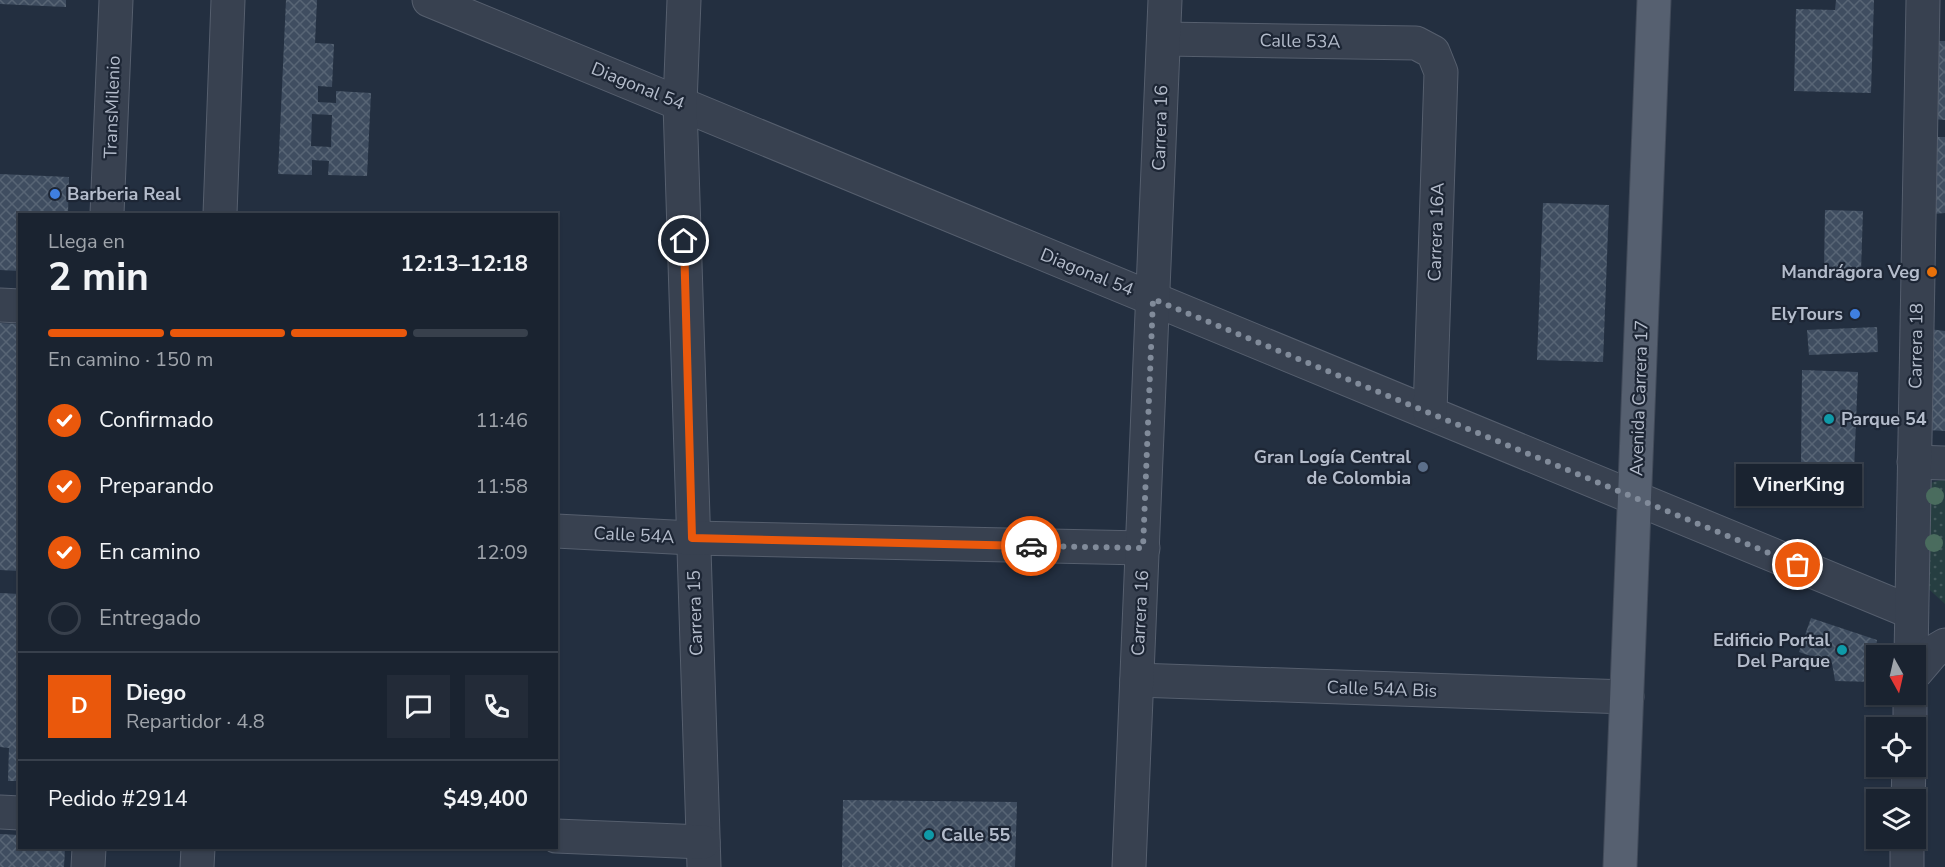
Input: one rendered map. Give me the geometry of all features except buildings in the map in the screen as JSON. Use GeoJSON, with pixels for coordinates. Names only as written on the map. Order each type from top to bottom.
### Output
{"type":"FeatureCollection","features":[{"type":"Feature","properties":{"kind":"main road","name":"Avenida Carrera 17"},"geometry":{"type":"LineString","coordinates":[[1620,867],[1654,0]]}},
{"type":"Feature","properties":{"kind":"street","name":"TransMilenio"},"geometry":{"type":"LineString","coordinates":[[107,213],[116,0]]}},
{"type":"Feature","properties":{"kind":"street"},"geometry":{"type":"LineString","coordinates":[[220,213],[228,0]]}},
{"type":"Feature","properties":{"kind":"street","name":"Diagonal 54"},"geometry":{"type":"LineString","coordinates":[[429,0],[1911,612]]}},
{"type":"Feature","properties":{"kind":"street","name":"Carrera 15"},"geometry":{"type":"LineString","coordinates":[[684,0],[680,104],[703,855]]}},
{"type":"Feature","properties":{"kind":"street","name":"Carrera 16"},"geometry":{"type":"LineString","coordinates":[[1129,867],[1165,0]]}},
{"type":"Feature","properties":{"kind":"street","name":"Carrera 18"},"geometry":{"type":"LineString","coordinates":[[1911,645],[1911,612],[1930,462],[1923,0]]}},
{"type":"Feature","properties":{"kind":"street","name":"Calle 53A"},"geometry":{"type":"LineString","coordinates":[[1164,39],[1416,43],[1433,52]]}},
{"type":"Feature","properties":{"kind":"street","name":"Carrera 16A"},"geometry":{"type":"LineString","coordinates":[[1430,413],[1441,72],[1433,52]]}},
{"type":"Feature","properties":{"kind":"street"},"geometry":{"type":"LineString","coordinates":[[0,305],[18,306]]}},
{"type":"Feature","properties":{"kind":"street","name":"Calle 54A"},"geometry":{"type":"LineString","coordinates":[[558,531],[692,538],[1143,548]]}},
{"type":"Feature","properties":{"kind":"street"},"geometry":{"type":"LineString","coordinates":[[1926,660],[1933,652],[1945,645]]}},
{"type":"Feature","properties":{"kind":"street","name":"Calle 54A Bis"},"geometry":{"type":"LineString","coordinates":[[1137,680],[1627,697]]}},
{"type":"Feature","properties":{"kind":"street"},"geometry":{"type":"LineString","coordinates":[[0,812],[18,813]]}},
{"type":"Feature","properties":{"kind":"street"},"geometry":{"type":"LineString","coordinates":[[558,836],[703,855]]}},
{"type":"Feature","properties":{"kind":"street"},"geometry":{"type":"LineString","coordinates":[[88,867],[89,849]]}},
{"type":"Feature","properties":{"kind":"street"},"geometry":{"type":"LineString","coordinates":[[197,867],[198,849]]}},
{"type":"Feature","properties":{"kind":"street"},"geometry":{"type":"LineString","coordinates":[[1907,849],[1907,867]]}},
{"type":"Feature","properties":{"kind":"green space"},"geometry":{"type":"Polygon","coordinates":[[[1945,479],[1945,604],[1921,582],[1923,491],[1933,482],[1945,479]]]}},
{"type":"Feature","properties":{"kind":"way so far"},"geometry":{"type":"LineString","coordinates":[[1031,546],[1143,548],[1153,299],[1798,565]]}},
{"type":"Feature","properties":{"kind":"place","name":"Barberia Real"},"geometry":{"type":"Point","coordinates":[55,194]}},
{"type":"Feature","properties":{"kind":"place","name":"Mandrágora Veg"},"geometry":{"type":"Point","coordinates":[1932,272]}},
{"type":"Feature","properties":{"kind":"place","name":"ElyTours"},"geometry":{"type":"Point","coordinates":[1855,314]}},
{"type":"Feature","properties":{"kind":"place","name":"Parque 54"},"geometry":{"type":"Point","coordinates":[1829,419]}},
{"type":"Feature","properties":{"kind":"place","name":"Gran Logía Central de Colombia"},"geometry":{"type":"Point","coordinates":[1423,467]}},
{"type":"Feature","properties":{"kind":"place","name":"VinerKing"},"geometry":{"type":"Point","coordinates":[1798,565]}},
{"type":"Feature","properties":{"kind":"place","name":"Edificio Portal Del Parque"},"geometry":{"type":"Point","coordinates":[1842,650]}},
{"type":"Feature","properties":{"kind":"place","name":"Calle 55"},"geometry":{"type":"Point","coordinates":[929,835]}},
{"type":"Feature","properties":{"kind":"route"},"geometry":{"type":"LineString","coordinates":[[684,241],[692,538],[1031,546]]}}]}
